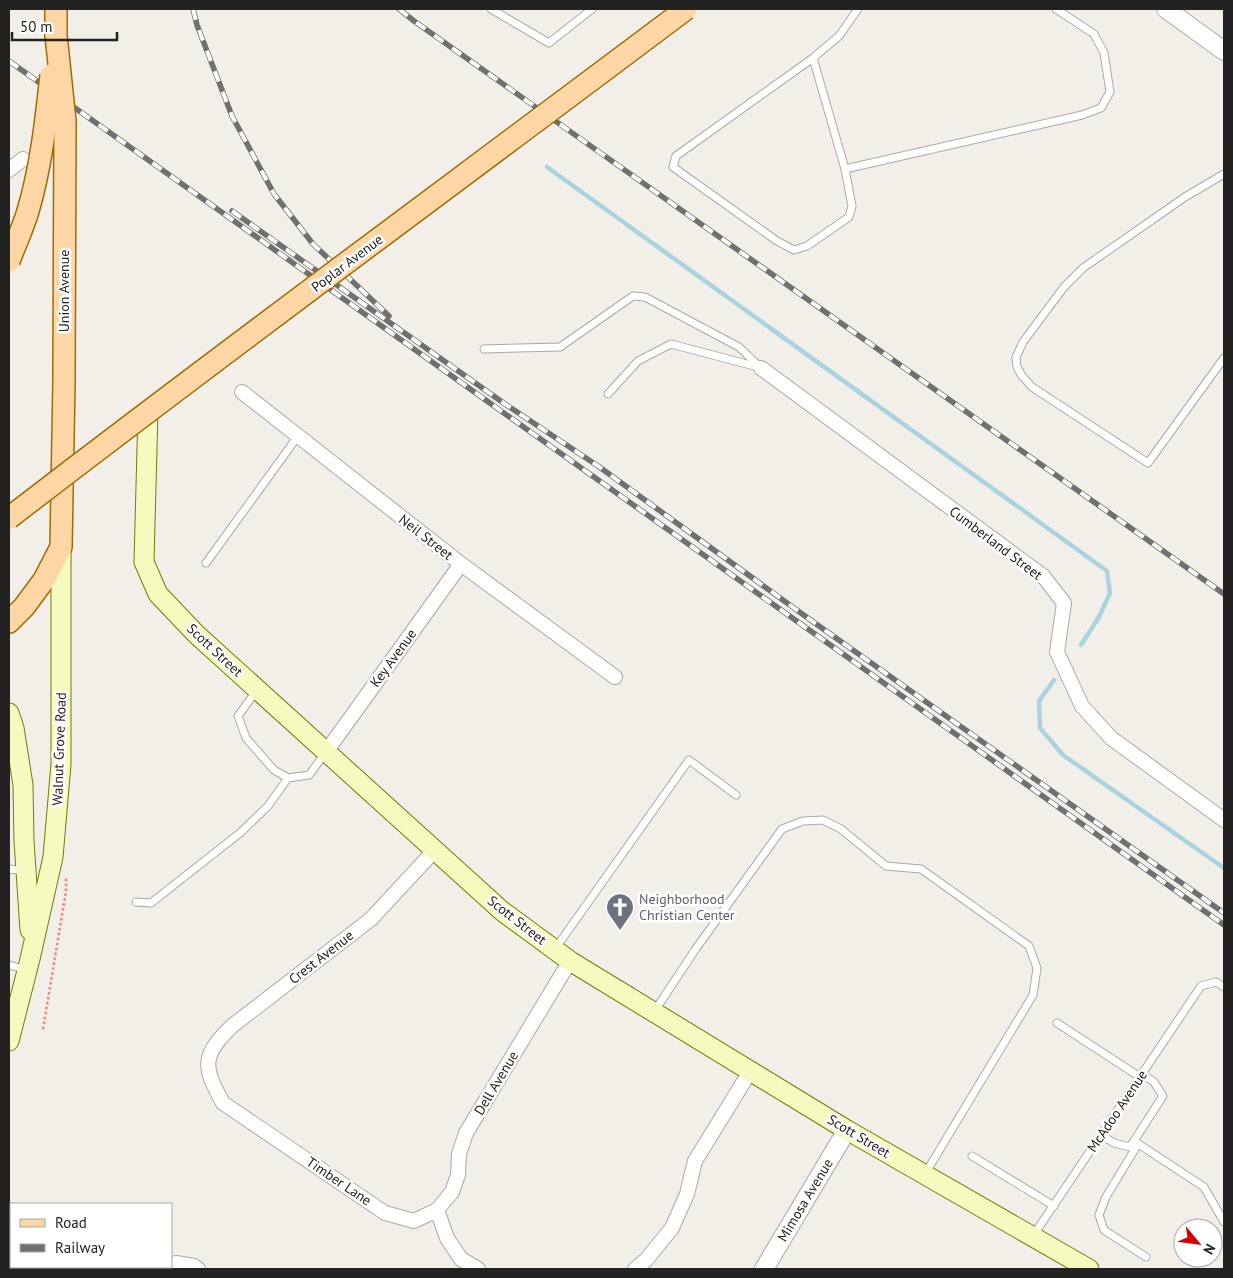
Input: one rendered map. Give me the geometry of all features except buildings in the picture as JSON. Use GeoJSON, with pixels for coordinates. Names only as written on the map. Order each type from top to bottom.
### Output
{"type":"FeatureCollection","features":[{"type":"Feature","properties":{"kind":"main road","name":"Union Avenue"},"geometry":{"type":"LineString","coordinates":[[56,9],[56,35],[65,121],[61,547]]}},
{"type":"Feature","properties":{"kind":"main road","name":"Poplar Avenue"},"geometry":{"type":"LineString","coordinates":[[9,518],[148,411],[686,9]]}},
{"type":"Feature","properties":{"kind":"main road","name":"Union Avenue"},"geometry":{"type":"LineString","coordinates":[[9,261],[28,211],[34,186],[47,116],[56,35]]}},
{"type":"Feature","properties":{"kind":"main road","name":"Scott Street"},"geometry":{"type":"LineString","coordinates":[[148,411],[144,562],[158,594],[196,634],[434,851],[502,910],[570,961],[847,1130],[1089,1269]]}},
{"type":"Feature","properties":{"kind":"main road"},"geometry":{"type":"LineString","coordinates":[[9,622],[24,607],[44,580],[61,547]]}},
{"type":"Feature","properties":{"kind":"main road","name":"Walnut Grove Road"},"geometry":{"type":"LineString","coordinates":[[9,1041],[53,857],[61,764],[61,547]]}},
{"type":"Feature","properties":{"kind":"main road","name":"Walnut Grove Road"},"geometry":{"type":"LineString","coordinates":[[9,713],[14,728],[23,785],[17,870],[32,950]]}},
{"type":"Feature","properties":{"kind":"street"},"geometry":{"type":"LineString","coordinates":[[1166,9],[1224,51]]}},
{"type":"Feature","properties":{"kind":"street"},"geometry":{"type":"LineString","coordinates":[[9,170],[23,159]]}},
{"type":"Feature","properties":{"kind":"street","name":"Cumberland Street"},"geometry":{"type":"LineString","coordinates":[[761,368],[1043,576],[1064,603],[1057,652],[1082,706],[1110,738],[1224,820]]}},
{"type":"Feature","properties":{"kind":"street","name":"Neil Street"},"geometry":{"type":"LineString","coordinates":[[242,392],[461,564],[615,677]]}},
{"type":"Feature","properties":{"kind":"street","name":"Key Avenue"},"geometry":{"type":"LineString","coordinates":[[326,752],[461,564]]}},
{"type":"Feature","properties":{"kind":"street","name":"Crest Avenue"},"geometry":{"type":"LineString","coordinates":[[207,1060],[218,1040],[232,1026],[370,919],[434,851]]}},
{"type":"Feature","properties":{"kind":"street","name":"Dell Avenue"},"geometry":{"type":"LineString","coordinates":[[437,1210],[452,1192],[458,1175],[458,1154],[466,1133],[570,961]]}},
{"type":"Feature","properties":{"kind":"street","name":"Timber Lane"},"geometry":{"type":"LineString","coordinates":[[207,1060],[211,1081],[223,1103],[385,1213],[414,1221],[437,1210]]}},
{"type":"Feature","properties":{"kind":"street"},"geometry":{"type":"LineString","coordinates":[[635,1269],[646,1260],[672,1228],[687,1194],[695,1161],[751,1070]]}},
{"type":"Feature","properties":{"kind":"street","name":"Mimosa Avenue"},"geometry":{"type":"LineString","coordinates":[[764,1269],[847,1130]]}},
{"type":"Feature","properties":{"kind":"street"},"geometry":{"type":"LineString","coordinates":[[437,1210],[447,1238],[461,1259],[478,1269]]}},
{"type":"Feature","properties":{"kind":"street"},"geometry":{"type":"LineString","coordinates":[[172,1267],[176,1263],[194,1266],[198,1269]]}},
{"type":"Feature","properties":{"kind":"lane"},"geometry":{"type":"LineString","coordinates":[[491,9],[549,43],[592,9]]}},
{"type":"Feature","properties":{"kind":"lane"},"geometry":{"type":"LineString","coordinates":[[813,58],[845,170],[852,206],[849,217],[807,246],[794,250],[777,242],[673,167],[676,156],[813,58],[839,36],[858,9]]}},
{"type":"Feature","properties":{"kind":"lane"},"geometry":{"type":"LineString","coordinates":[[845,170],[1082,115],[1101,108],[1110,92],[1104,53],[1094,34],[1056,9]]}},
{"type":"Feature","properties":{"kind":"lane"},"geometry":{"type":"LineString","coordinates":[[1224,174],[1185,197],[1083,268],[1064,287],[1023,342],[1016,357],[1022,376],[1032,388],[1148,463],[1224,358]]}},
{"type":"Feature","properties":{"kind":"lane"},"geometry":{"type":"LineString","coordinates":[[484,349],[560,347],[633,296],[645,297],[739,347],[761,368]]}},
{"type":"Feature","properties":{"kind":"lane"},"geometry":{"type":"LineString","coordinates":[[608,394],[638,362],[671,344],[761,368]]}},
{"type":"Feature","properties":{"kind":"lane"},"geometry":{"type":"LineString","coordinates":[[206,563],[298,436]]}},
{"type":"Feature","properties":{"kind":"lane"},"geometry":{"type":"LineString","coordinates":[[258,690],[238,716],[246,738],[274,770],[288,778],[309,775],[326,752]]}},
{"type":"Feature","properties":{"kind":"lane"},"geometry":{"type":"LineString","coordinates":[[555,950],[689,760],[736,795]]}},
{"type":"Feature","properties":{"kind":"lane"},"geometry":{"type":"LineString","coordinates":[[136,902],[151,903],[240,834],[268,806],[288,778]]}},
{"type":"Feature","properties":{"kind":"lane"},"geometry":{"type":"LineString","coordinates":[[654,1012],[695,950],[782,828],[803,820],[823,820],[841,830],[886,866],[921,869],[1029,946],[1037,968],[1033,995],[924,1174]]}},
{"type":"Feature","properties":{"kind":"lane"},"geometry":{"type":"LineString","coordinates":[[9,965],[27,970]]}},
{"type":"Feature","properties":{"kind":"lane","name":"McAdoo Avenue"},"geometry":{"type":"LineString","coordinates":[[1033,1236],[1201,986],[1216,982],[1224,987]]}},
{"type":"Feature","properties":{"kind":"lane"},"geometry":{"type":"LineString","coordinates":[[1057,1023],[1141,1076],[1154,1082],[1163,1096],[1106,1197],[1099,1215],[1104,1230],[1146,1257]]}},
{"type":"Feature","properties":{"kind":"lane"},"geometry":{"type":"LineString","coordinates":[[1102,1135],[1114,1143],[1130,1147],[1136,1143]]}},
{"type":"Feature","properties":{"kind":"lane"},"geometry":{"type":"LineString","coordinates":[[1136,1143],[1204,1187],[1224,1222]]}},
{"type":"Feature","properties":{"kind":"lane"},"geometry":{"type":"LineString","coordinates":[[972,1156],[1054,1206]]}},
{"type":"Feature","properties":{"kind":"waterway"},"geometry":{"type":"LineString","coordinates":[[547,167],[1107,571],[1110,593],[1099,617],[1081,645]]}},
{"type":"Feature","properties":{"kind":"waterway"},"geometry":{"type":"LineString","coordinates":[[1054,680],[1039,701],[1040,728],[1063,755],[1224,868]]}},
{"type":"Feature","properties":{"kind":"railway"},"geometry":{"type":"LineString","coordinates":[[193,9],[197,25],[232,116],[274,194],[313,244],[389,316]]}},
{"type":"Feature","properties":{"kind":"railway"},"geometry":{"type":"LineString","coordinates":[[399,9],[1224,594]]}},
{"type":"Feature","properties":{"kind":"railway"},"geometry":{"type":"LineString","coordinates":[[9,61],[1224,925]]}},
{"type":"Feature","properties":{"kind":"railway"},"geometry":{"type":"LineString","coordinates":[[232,211],[505,404],[598,466],[812,621],[1224,913]]}},
{"type":"Feature","properties":{"kind":"place","name":"Neighborhood Christian Center"},"geometry":{"type":"Point","coordinates":[620,931]}}]}
